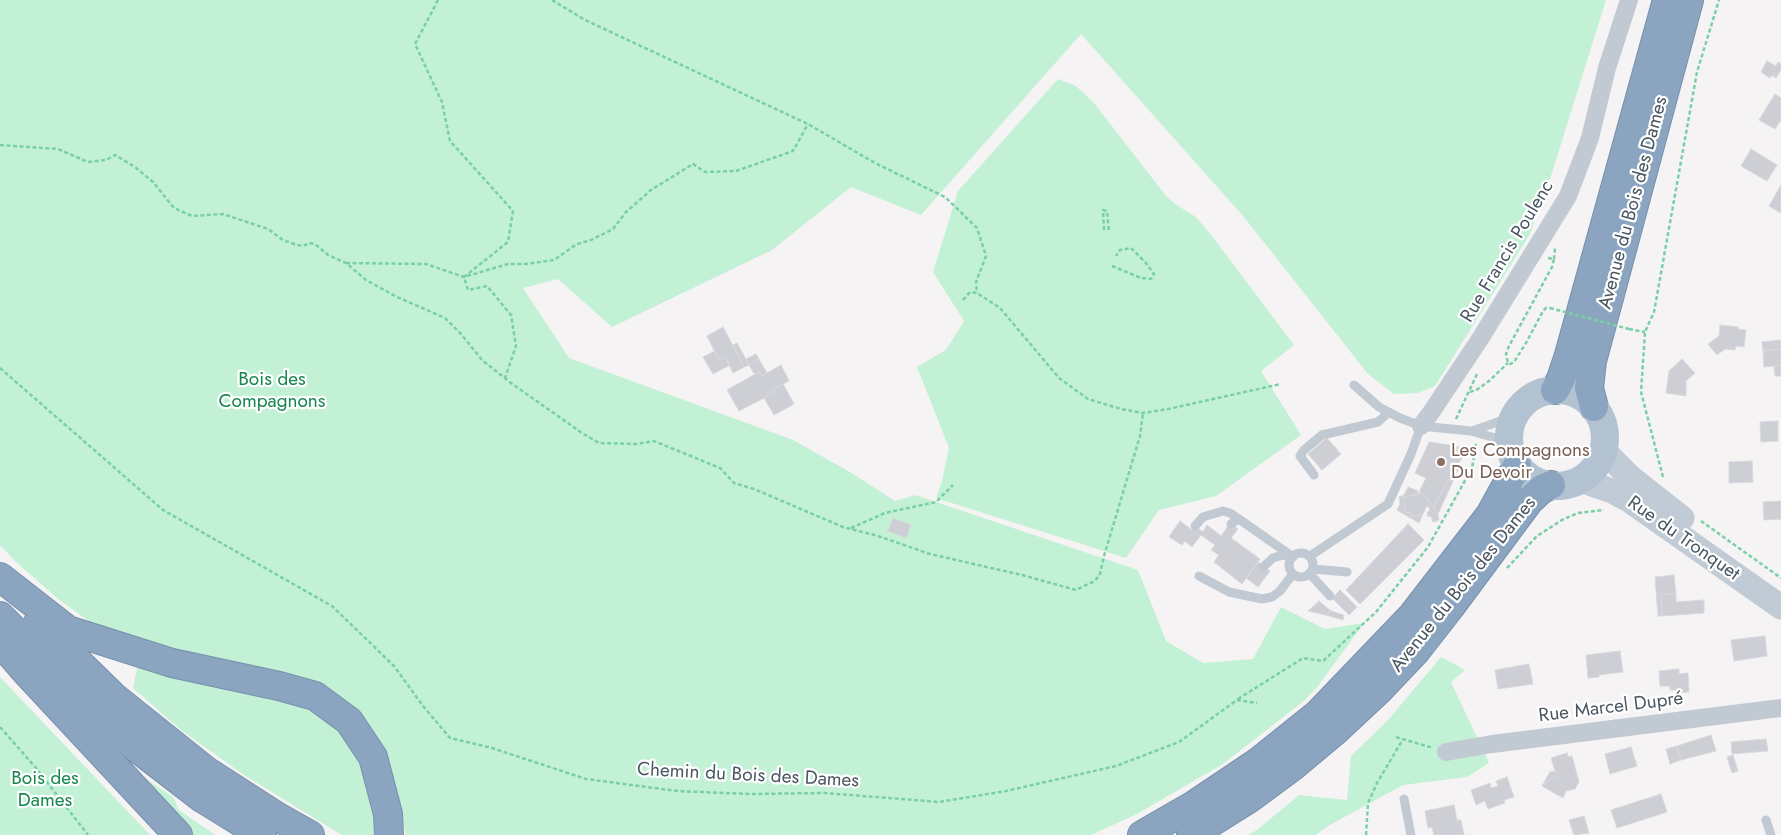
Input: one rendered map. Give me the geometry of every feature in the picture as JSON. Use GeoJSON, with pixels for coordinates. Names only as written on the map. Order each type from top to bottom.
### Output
{"type":"FeatureCollection","features":[{"type":"Feature","properties":{"kind":"highway","name":"Avenue du Bois des Dames"},"geometry":{"type":"LineString","coordinates":[[1555,390],[1569,355],[1667,0]]}},
{"type":"Feature","properties":{"kind":"highway","name":"Avenue du Bois des Dames"},"geometry":{"type":"LineString","coordinates":[[1594,407],[1589,388],[1592,361],[1689,0]]}},
{"type":"Feature","properties":{"kind":"highway","name":"Avenue du Bois des Dames"},"geometry":{"type":"LineString","coordinates":[[1142,835],[1194,805],[1242,773],[1318,714],[1412,616],[1490,515],[1513,457]]}},
{"type":"Feature","properties":{"kind":"highway","name":"Avenue du Bois des Dames"},"geometry":{"type":"LineString","coordinates":[[1191,835],[1250,798],[1292,767],[1336,731],[1380,689],[1415,652],[1529,501],[1536,494],[1551,485]]}},
{"type":"Feature","properties":{"kind":"highway"},"geometry":{"type":"LineString","coordinates":[[0,577],[68,630],[172,663],[279,686],[315,696],[349,721],[373,756],[388,814],[389,835]]}},
{"type":"Feature","properties":{"kind":"highway"},"geometry":{"type":"LineString","coordinates":[[0,586],[115,698],[198,764],[278,818],[310,835]]}},
{"type":"Feature","properties":{"kind":"highway"},"geometry":{"type":"LineString","coordinates":[[0,616],[70,686],[133,744],[202,798],[262,835]]}},
{"type":"Feature","properties":{"kind":"highway"},"geometry":{"type":"LineString","coordinates":[[0,642],[170,826]]}},
{"type":"Feature","properties":{"kind":"main road"},"geometry":{"type":"LineString","coordinates":[[1555,390],[1570,392],[1583,398],[1594,407],[1604,429],[1603,450],[1594,467],[1580,480],[1566,484],[1551,485],[1532,479],[1513,457],[1508,436],[1510,424],[1515,414],[1526,401],[1540,393],[1555,390]]}},
{"type":"Feature","properties":{"kind":"street","name":"Rue Francis Poulenc"},"geometry":{"type":"LineString","coordinates":[[1420,426],[1480,339],[1568,196],[1590,138],[1608,68],[1629,0]]}},
{"type":"Feature","properties":{"kind":"street","name":"Rue du Tronquet"},"geometry":{"type":"LineString","coordinates":[[1603,450],[1619,468],[1649,491],[1661,503],[1781,589]]}},
{"type":"Feature","properties":{"kind":"street","name":"Rue du Tronquet"},"geometry":{"type":"LineString","coordinates":[[1580,480],[1612,491],[1629,500],[1781,607]]}},
{"type":"Feature","properties":{"kind":"street","name":"Rue Marcel Dupré"},"geometry":{"type":"LineString","coordinates":[[1446,752],[1501,743],[1781,708]]}},
{"type":"Feature","properties":{"kind":"lane"},"geometry":{"type":"LineString","coordinates":[[1354,386],[1379,407],[1420,426],[1472,431],[1495,438],[1513,457]]}},
{"type":"Feature","properties":{"kind":"lane"},"geometry":{"type":"LineString","coordinates":[[1314,474],[1300,456],[1304,450],[1322,435],[1378,422],[1389,412]]}},
{"type":"Feature","properties":{"kind":"lane"},"geometry":{"type":"LineString","coordinates":[[1472,431],[1515,414]]}},
{"type":"Feature","properties":{"kind":"lane"},"geometry":{"type":"LineString","coordinates":[[1310,556],[1388,504],[1412,454],[1420,426]]}},
{"type":"Feature","properties":{"kind":"lane"},"geometry":{"type":"LineString","coordinates":[[1195,526],[1203,517],[1223,511],[1235,522],[1293,557]]}},
{"type":"Feature","properties":{"kind":"lane"},"geometry":{"type":"LineString","coordinates":[[1263,567],[1274,558],[1283,555],[1293,557],[1303,553],[1310,556],[1313,562],[1311,572],[1307,576],[1299,577],[1293,574],[1289,567],[1293,557]]}},
{"type":"Feature","properties":{"kind":"lane"},"geometry":{"type":"LineString","coordinates":[[1311,572],[1347,572]]}},
{"type":"Feature","properties":{"kind":"lane"},"geometry":{"type":"LineString","coordinates":[[1311,572],[1330,596]]}},
{"type":"Feature","properties":{"kind":"lane"},"geometry":{"type":"LineString","coordinates":[[1199,576],[1228,592],[1262,599],[1272,597],[1280,591],[1293,574]]}},
{"type":"Feature","properties":{"kind":"lane"},"geometry":{"type":"LineString","coordinates":[[1404,799],[1412,835]]}},
{"type":"Feature","properties":{"kind":"lane"},"geometry":{"type":"LineString","coordinates":[[1766,820],[1771,835]]}},
{"type":"Feature","properties":{"kind":"path"},"geometry":{"type":"LineString","coordinates":[[438,0],[415,44],[442,102],[450,141],[513,210],[508,242],[464,277]]}},
{"type":"Feature","properties":{"kind":"path"},"geometry":{"type":"LineString","coordinates":[[552,0],[585,20],[808,124],[875,163],[945,197],[977,228],[986,256],[976,282],[977,293]]}},
{"type":"Feature","properties":{"kind":"path"},"geometry":{"type":"LineString","coordinates":[[1663,479],[1641,392],[1646,332],[1654,312],[1697,72],[1719,0]]}},
{"type":"Feature","properties":{"kind":"path"},"geometry":{"type":"LineString","coordinates":[[0,145],[58,149],[88,162],[106,160],[115,155],[135,167],[154,182],[174,208],[192,216],[224,214],[268,230],[282,240],[297,246],[309,243],[315,244],[328,255],[346,262],[426,264],[464,277],[508,264],[554,260],[577,244],[591,240],[613,229],[626,212],[651,190],[693,164],[705,172],[736,171],[793,152],[808,124]]}},
{"type":"Feature","properties":{"kind":"path"},"geometry":{"type":"LineString","coordinates":[[1104,230],[1103,210],[1107,210],[1108,231]]}},
{"type":"Feature","properties":{"kind":"path"},"geometry":{"type":"LineString","coordinates":[[1112,266],[1151,280],[1154,274],[1131,248],[1120,250],[1116,256]]}},
{"type":"Feature","properties":{"kind":"path"},"geometry":{"type":"LineString","coordinates":[[1508,362],[1506,354],[1508,346],[1552,266],[1554,259],[1545,258]]}},
{"type":"Feature","properties":{"kind":"path"},"geometry":{"type":"LineString","coordinates":[[346,262],[366,280],[444,318],[461,334],[482,360],[582,433],[599,443],[637,444],[654,441],[720,468],[734,483],[754,489],[851,529],[930,554],[1022,575],[1076,590],[1095,582],[1100,574],[1140,436],[1144,413]]}},
{"type":"Feature","properties":{"kind":"path"},"geometry":{"type":"LineString","coordinates":[[464,277],[468,290],[487,286],[511,315],[516,346],[505,378]]}},
{"type":"Feature","properties":{"kind":"path"},"geometry":{"type":"LineString","coordinates":[[963,300],[970,292],[977,293],[1000,308],[1059,378],[1088,399],[1121,409],[1144,413],[1234,396],[1281,384]]}},
{"type":"Feature","properties":{"kind":"path"},"geometry":{"type":"LineString","coordinates":[[1508,362],[1510,364],[1514,362],[1543,311],[1550,308],[1646,332]]}},
{"type":"Feature","properties":{"kind":"path"},"geometry":{"type":"LineString","coordinates":[[1469,392],[1478,389],[1489,381],[1508,362]]}},
{"type":"Feature","properties":{"kind":"path","name":"Chemin du Bois des Dames"},"geometry":{"type":"LineString","coordinates":[[0,368],[163,510],[332,606],[394,666],[423,706],[450,738],[492,748],[586,778],[676,791],[749,794],[825,793],[939,802],[1006,790],[1116,766],[1179,742],[1237,700],[1303,658],[1323,661],[1376,612],[1428,547],[1472,468],[1477,443],[1468,442]]}},
{"type":"Feature","properties":{"kind":"path"},"geometry":{"type":"LineString","coordinates":[[1451,429],[1480,369]]}},
{"type":"Feature","properties":{"kind":"path"},"geometry":{"type":"LineString","coordinates":[[851,529],[885,513],[936,502],[953,485]]}},
{"type":"Feature","properties":{"kind":"path"},"geometry":{"type":"LineString","coordinates":[[1699,519],[1781,578]]}},
{"type":"Feature","properties":{"kind":"path"},"geometry":{"type":"LineString","coordinates":[[1237,700],[1257,703]]}},
{"type":"Feature","properties":{"kind":"path"},"geometry":{"type":"LineString","coordinates":[[0,727],[36,768],[88,835]]}},
{"type":"Feature","properties":{"kind":"path"},"geometry":{"type":"LineString","coordinates":[[1396,736],[1446,752]]}},
{"type":"Feature","properties":{"kind":"path"},"geometry":{"type":"LineString","coordinates":[[1366,835],[1368,803],[1377,783],[1403,739]]}},
{"type":"Feature","properties":{"kind":"green space","name":"Bois des Compagnons"},"geometry":{"type":"Polygon","coordinates":[[[0,0],[1606,0],[1551,176],[1530,234],[1435,386],[1418,393],[1394,394],[1368,374],[1244,217],[1081,34],[921,215],[851,187],[772,250],[612,327],[558,279],[523,288],[569,358],[793,440],[850,472],[895,501],[915,495],[1138,570],[1166,641],[1203,663],[1253,659],[1281,607],[1325,629],[1364,623],[1318,686],[1305,700],[1223,764],[1137,814],[1091,835],[406,835],[382,751],[360,716],[325,685],[281,673],[137,642],[93,624],[58,599],[0,545],[0,0]]]}},
{"type":"Feature","properties":{"kind":"green space"},"geometry":{"type":"Polygon","coordinates":[[[1058,79],[1076,86],[1094,103],[1166,196],[1196,217],[1294,345],[1261,371],[1301,435],[1216,496],[1159,510],[1126,558],[936,498],[942,481],[949,448],[917,367],[946,350],[964,321],[933,272],[958,191],[1058,79]]]}},
{"type":"Feature","properties":{"kind":"green space"},"geometry":{"type":"Polygon","coordinates":[[[1441,657],[1465,670],[1451,682],[1489,763],[1467,777],[1403,785],[1328,826],[1316,835],[1248,835],[1257,830],[1299,795],[1347,800],[1351,756],[1388,720],[1441,657]]]}},
{"type":"Feature","properties":{"kind":"green space"},"geometry":{"type":"Polygon","coordinates":[[[138,664],[295,699],[338,724],[367,764],[382,835],[342,835],[244,775],[181,730],[133,688],[138,664]]]}},
{"type":"Feature","properties":{"kind":"green space","name":"Bois des Dames"},"geometry":{"type":"Polygon","coordinates":[[[0,677],[150,835],[0,835],[0,677]]]}},
{"type":"Feature","properties":{"kind":"green space"},"geometry":{"type":"Polygon","coordinates":[[[140,775],[173,797],[179,810],[215,835],[184,835],[140,775]]]}},
{"type":"Feature","properties":{"kind":"building"},"geometry":{"type":"Polygon","coordinates":[[[1767,61],[1776,66],[1778,62],[1781,64],[1781,70],[1776,78],[1772,75],[1770,78],[1761,72],[1767,61]]]}},
{"type":"Feature","properties":{"kind":"building"},"geometry":{"type":"Polygon","coordinates":[[[1775,94],[1781,98],[1781,120],[1775,129],[1759,120],[1775,94]]]}},
{"type":"Feature","properties":{"kind":"building"},"geometry":{"type":"Polygon","coordinates":[[[1751,149],[1777,165],[1767,181],[1741,166],[1751,149]]]}},
{"type":"Feature","properties":{"kind":"building"},"geometry":{"type":"Polygon","coordinates":[[[1781,185],[1781,213],[1769,206],[1781,185]]]}},
{"type":"Feature","properties":{"kind":"building"},"geometry":{"type":"Polygon","coordinates":[[[1720,325],[1746,330],[1744,347],[1736,346],[1735,350],[1725,349],[1717,355],[1708,344],[1719,336],[1720,325]]]}},
{"type":"Feature","properties":{"kind":"building"},"geometry":{"type":"Polygon","coordinates":[[[723,327],[744,367],[733,373],[725,357],[719,360],[707,336],[723,327]]]}},
{"type":"Feature","properties":{"kind":"building"},"geometry":{"type":"Polygon","coordinates":[[[1781,340],[1781,349],[1763,351],[1762,342],[1781,340]]]}},
{"type":"Feature","properties":{"kind":"building"},"geometry":{"type":"Polygon","coordinates":[[[737,343],[749,365],[744,367],[733,345],[737,343]]]}},
{"type":"Feature","properties":{"kind":"building"},"geometry":{"type":"Polygon","coordinates":[[[1781,349],[1781,365],[1764,367],[1763,351],[1781,349]]]}},
{"type":"Feature","properties":{"kind":"building"},"geometry":{"type":"Polygon","coordinates":[[[715,351],[719,360],[725,357],[730,365],[713,374],[703,357],[715,351]]]}},
{"type":"Feature","properties":{"kind":"building"},"geometry":{"type":"Polygon","coordinates":[[[756,354],[759,359],[749,365],[746,359],[756,354]]]}},
{"type":"Feature","properties":{"kind":"building"},"geometry":{"type":"Polygon","coordinates":[[[759,359],[767,373],[762,376],[759,372],[755,375],[749,365],[759,359]]]}},
{"type":"Feature","properties":{"kind":"building"},"geometry":{"type":"Polygon","coordinates":[[[1682,359],[1695,373],[1686,381],[1686,396],[1666,393],[1669,371],[1682,359]]]}},
{"type":"Feature","properties":{"kind":"building"},"geometry":{"type":"Polygon","coordinates":[[[781,365],[789,381],[773,389],[775,391],[764,398],[739,411],[727,390],[759,372],[762,376],[781,365]]]}},
{"type":"Feature","properties":{"kind":"building"},"geometry":{"type":"Polygon","coordinates":[[[1781,365],[1781,376],[1775,376],[1774,366],[1781,365]]]}},
{"type":"Feature","properties":{"kind":"building"},"geometry":{"type":"Polygon","coordinates":[[[783,384],[794,404],[774,415],[764,398],[775,391],[773,389],[783,384]]]}},
{"type":"Feature","properties":{"kind":"building"},"geometry":{"type":"Polygon","coordinates":[[[1778,421],[1778,441],[1761,442],[1760,422],[1778,421]]]}},
{"type":"Feature","properties":{"kind":"building"},"geometry":{"type":"Polygon","coordinates":[[[1327,438],[1341,454],[1322,470],[1308,454],[1327,438]]]}},
{"type":"Feature","properties":{"kind":"building"},"geometry":{"type":"Polygon","coordinates":[[[1429,442],[1462,447],[1466,451],[1433,507],[1420,490],[1426,478],[1415,473],[1429,442]]]}},
{"type":"Feature","properties":{"kind":"building"},"geometry":{"type":"Polygon","coordinates":[[[1752,461],[1753,482],[1729,483],[1729,462],[1752,461]]]}},
{"type":"Feature","properties":{"kind":"building"},"geometry":{"type":"Polygon","coordinates":[[[1457,467],[1459,468],[1438,514],[1433,507],[1457,467]]]}},
{"type":"Feature","properties":{"kind":"building"},"geometry":{"type":"Polygon","coordinates":[[[1408,487],[1418,491],[1418,493],[1403,498],[1406,513],[1410,512],[1413,517],[1423,514],[1419,523],[1397,510],[1400,504],[1399,497],[1404,495],[1408,487]]]}},
{"type":"Feature","properties":{"kind":"building"},"geometry":{"type":"Polygon","coordinates":[[[1420,490],[1438,514],[1439,520],[1433,522],[1431,516],[1428,517],[1427,512],[1430,511],[1427,506],[1423,514],[1413,517],[1410,512],[1406,513],[1403,498],[1420,493],[1420,490]]]}},
{"type":"Feature","properties":{"kind":"building"},"geometry":{"type":"Polygon","coordinates":[[[1781,501],[1781,519],[1764,520],[1763,502],[1781,501]]]}},
{"type":"Feature","properties":{"kind":"building"},"geometry":{"type":"Polygon","coordinates":[[[893,518],[911,525],[906,538],[888,531],[893,518]]]}},
{"type":"Feature","properties":{"kind":"building"},"geometry":{"type":"Polygon","coordinates":[[[1180,521],[1192,530],[1195,526],[1203,532],[1207,525],[1221,536],[1230,523],[1238,529],[1231,538],[1260,559],[1242,584],[1214,562],[1219,555],[1211,550],[1215,545],[1201,535],[1192,547],[1185,541],[1182,545],[1169,537],[1180,521]]]}},
{"type":"Feature","properties":{"kind":"building"},"geometry":{"type":"Polygon","coordinates":[[[1408,524],[1424,540],[1360,604],[1346,590],[1408,524]]]}},
{"type":"Feature","properties":{"kind":"building"},"geometry":{"type":"Polygon","coordinates":[[[1258,562],[1270,571],[1258,587],[1246,578],[1258,562]]]}},
{"type":"Feature","properties":{"kind":"building"},"geometry":{"type":"Polygon","coordinates":[[[1674,575],[1676,594],[1661,595],[1662,616],[1658,616],[1655,577],[1674,575]]]}},
{"type":"Feature","properties":{"kind":"building"},"geometry":{"type":"Polygon","coordinates":[[[1340,590],[1357,607],[1349,615],[1332,598],[1340,590]]]}},
{"type":"Feature","properties":{"kind":"building"},"geometry":{"type":"Polygon","coordinates":[[[1676,594],[1676,602],[1704,600],[1704,613],[1662,616],[1661,595],[1676,594]]]}},
{"type":"Feature","properties":{"kind":"building"},"geometry":{"type":"Polygon","coordinates":[[[1319,601],[1331,611],[1326,615],[1308,611],[1319,601]]]}},
{"type":"Feature","properties":{"kind":"building"},"geometry":{"type":"Polygon","coordinates":[[[1331,611],[1344,615],[1343,620],[1326,615],[1331,611]]]}},
{"type":"Feature","properties":{"kind":"building"},"geometry":{"type":"Polygon","coordinates":[[[1765,636],[1767,656],[1734,661],[1731,640],[1765,636]]]}},
{"type":"Feature","properties":{"kind":"building"},"geometry":{"type":"Polygon","coordinates":[[[1620,651],[1623,672],[1588,678],[1586,655],[1620,651]]]}},
{"type":"Feature","properties":{"kind":"building"},"geometry":{"type":"Polygon","coordinates":[[[1529,664],[1533,684],[1498,689],[1495,670],[1529,664]]]}},
{"type":"Feature","properties":{"kind":"building"},"geometry":{"type":"Polygon","coordinates":[[[1679,669],[1679,674],[1688,673],[1689,692],[1676,693],[1676,690],[1670,690],[1670,686],[1660,686],[1659,671],[1679,669]]]}},
{"type":"Feature","properties":{"kind":"building"},"geometry":{"type":"Polygon","coordinates":[[[1711,735],[1716,751],[1681,760],[1677,746],[1711,735]]]}},
{"type":"Feature","properties":{"kind":"building"},"geometry":{"type":"Polygon","coordinates":[[[1766,739],[1768,751],[1732,754],[1731,742],[1766,739]]]}},
{"type":"Feature","properties":{"kind":"building"},"geometry":{"type":"Polygon","coordinates":[[[1677,746],[1681,760],[1670,764],[1666,749],[1677,746]]]}},
{"type":"Feature","properties":{"kind":"building"},"geometry":{"type":"Polygon","coordinates":[[[1631,747],[1637,766],[1610,774],[1605,754],[1631,747]]]}},
{"type":"Feature","properties":{"kind":"building"},"geometry":{"type":"Polygon","coordinates":[[[1567,753],[1568,757],[1572,756],[1579,782],[1575,789],[1566,791],[1563,798],[1542,786],[1551,778],[1557,777],[1551,758],[1567,753]]]}},
{"type":"Feature","properties":{"kind":"building"},"geometry":{"type":"Polygon","coordinates":[[[1733,755],[1738,771],[1732,773],[1727,757],[1733,755]]]}},
{"type":"Feature","properties":{"kind":"building"},"geometry":{"type":"Polygon","coordinates":[[[1555,771],[1557,777],[1551,778],[1542,786],[1550,772],[1555,771]]]}},
{"type":"Feature","properties":{"kind":"building"},"geometry":{"type":"Polygon","coordinates":[[[1507,777],[1514,797],[1504,800],[1505,803],[1488,809],[1485,801],[1476,805],[1471,790],[1490,783],[1491,788],[1498,786],[1496,781],[1507,777]]]}},
{"type":"Feature","properties":{"kind":"building"},"geometry":{"type":"Polygon","coordinates":[[[1661,794],[1667,812],[1617,828],[1611,810],[1661,794]]]}},
{"type":"Feature","properties":{"kind":"building"},"geometry":{"type":"Polygon","coordinates":[[[1454,805],[1457,820],[1461,820],[1464,835],[1434,835],[1432,827],[1428,828],[1425,811],[1454,805]]]}},
{"type":"Feature","properties":{"kind":"building"},"geometry":{"type":"Polygon","coordinates":[[[1584,816],[1589,833],[1574,835],[1569,820],[1584,816]]]}},
{"type":"Feature","properties":{"kind":"place","name":"Les Compagnons Du Devoir"},"geometry":{"type":"Point","coordinates":[1441,462]}}]}
